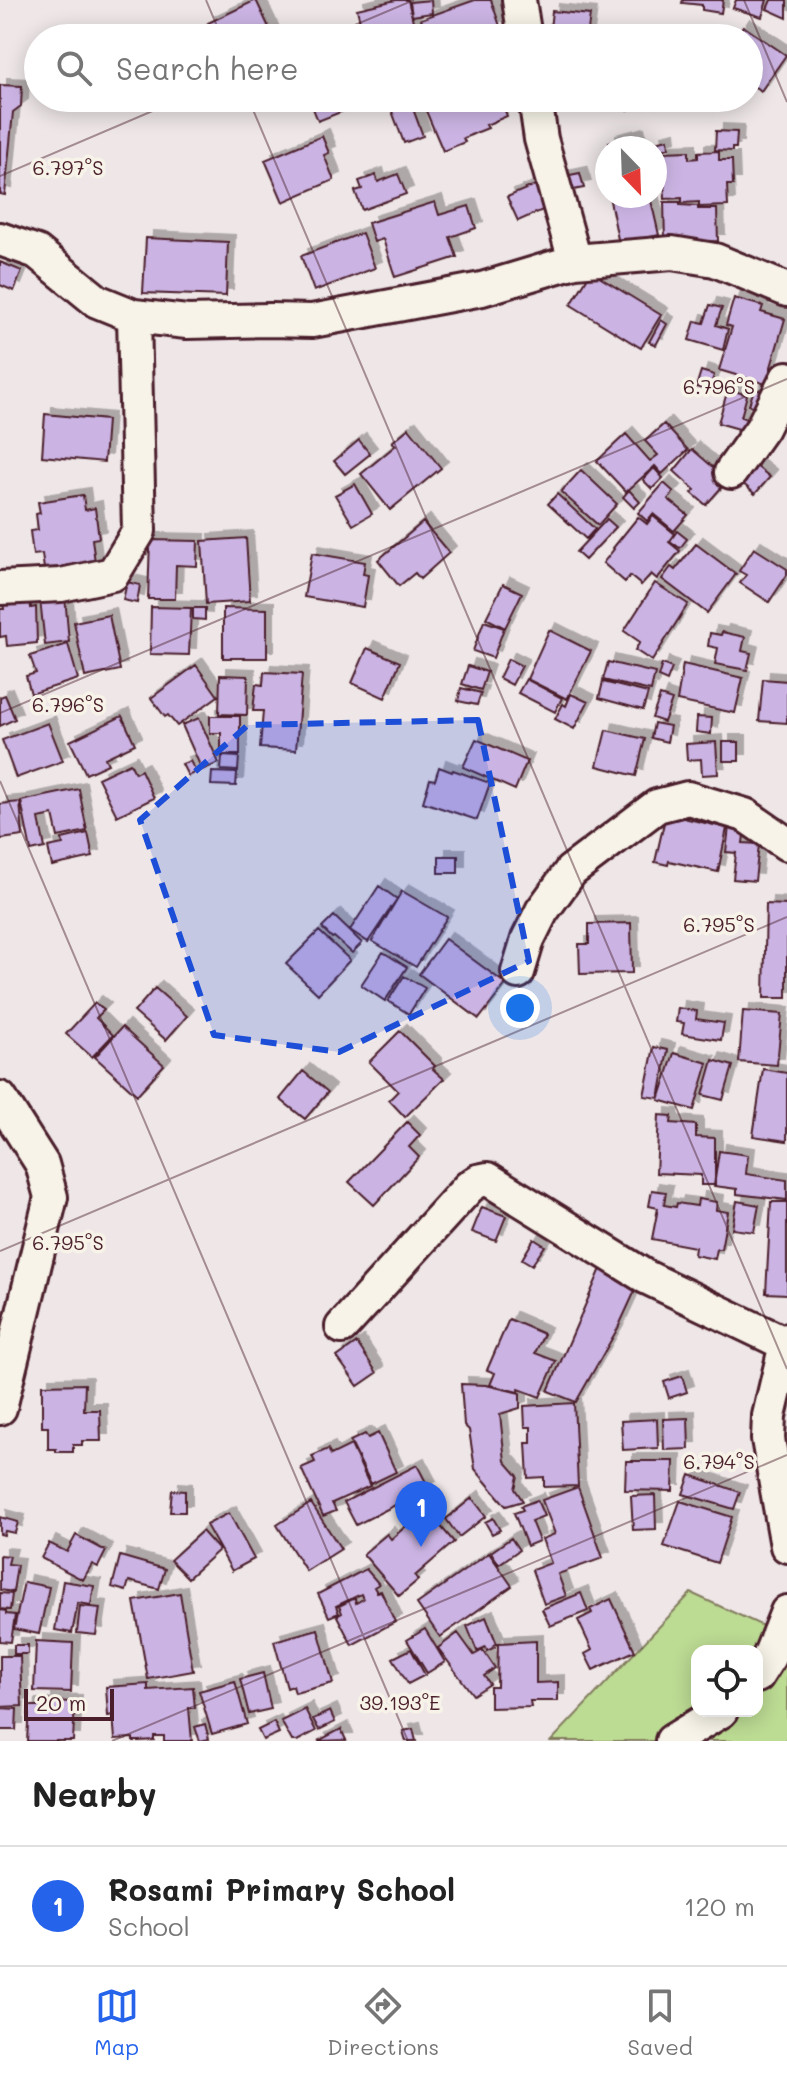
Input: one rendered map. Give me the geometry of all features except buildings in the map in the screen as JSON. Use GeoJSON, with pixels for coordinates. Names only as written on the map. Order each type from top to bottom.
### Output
{"type":"FeatureCollection","features":[{"type":"Feature","properties":{"kind":"street"},"geometry":{"type":"LineString","coordinates":[[519,0],[523,24]]}},
{"type":"Feature","properties":{"kind":"street"},"geometry":{"type":"LineString","coordinates":[[537,112],[541,139],[575,261]]}},
{"type":"Feature","properties":{"kind":"street"},"geometry":{"type":"LineString","coordinates":[[0,239],[37,252],[97,301],[134,316],[187,322],[312,321],[482,289],[575,261],[672,253],[715,260],[787,290]]}},
{"type":"Feature","properties":{"kind":"street"},"geometry":{"type":"LineString","coordinates":[[0,588],[61,585],[113,574],[139,531],[134,316]]}},
{"type":"Feature","properties":{"kind":"street"},"geometry":{"type":"LineString","coordinates":[[731,472],[762,428],[787,378]]}},
{"type":"Feature","properties":{"kind":"street"},"geometry":{"type":"LineString","coordinates":[[518,972],[528,939],[542,911],[571,871],[657,806],[688,798],[745,815],[787,844]]}},
{"type":"Feature","properties":{"kind":"street"},"geometry":{"type":"LineString","coordinates":[[0,1098],[42,1164],[51,1197],[0,1408]]}},
{"type":"Feature","properties":{"kind":"street"},"geometry":{"type":"LineString","coordinates":[[342,1327],[469,1187],[488,1179],[646,1277],[786,1342],[769,1416],[768,1439],[787,1546]]}},
{"type":"Feature","properties":{"kind":"street"},"geometry":{"type":"LineString","coordinates":[[763,1666],[787,1612]]}},
{"type":"Feature","properties":{"kind":"street"},"geometry":{"type":"LineString","coordinates":[[672,1741],[711,1717]]}},
{"type":"Feature","properties":{"kind":"highlighted area"},"geometry":{"type":"Polygon","coordinates":[[[478,720],[529,961],[339,1052],[214,1035],[140,820],[248,725],[478,720]]]}},
{"type":"Feature","properties":{"kind":"green space"},"geometry":{"type":"Polygon","coordinates":[[[691,1593],[787,1637],[787,1741],[551,1741],[691,1593]]]}},
{"type":"Feature","properties":{"kind":"place","name":"Rosami Primary School"},"geometry":{"type":"Point","coordinates":[421,1547]}}]}
